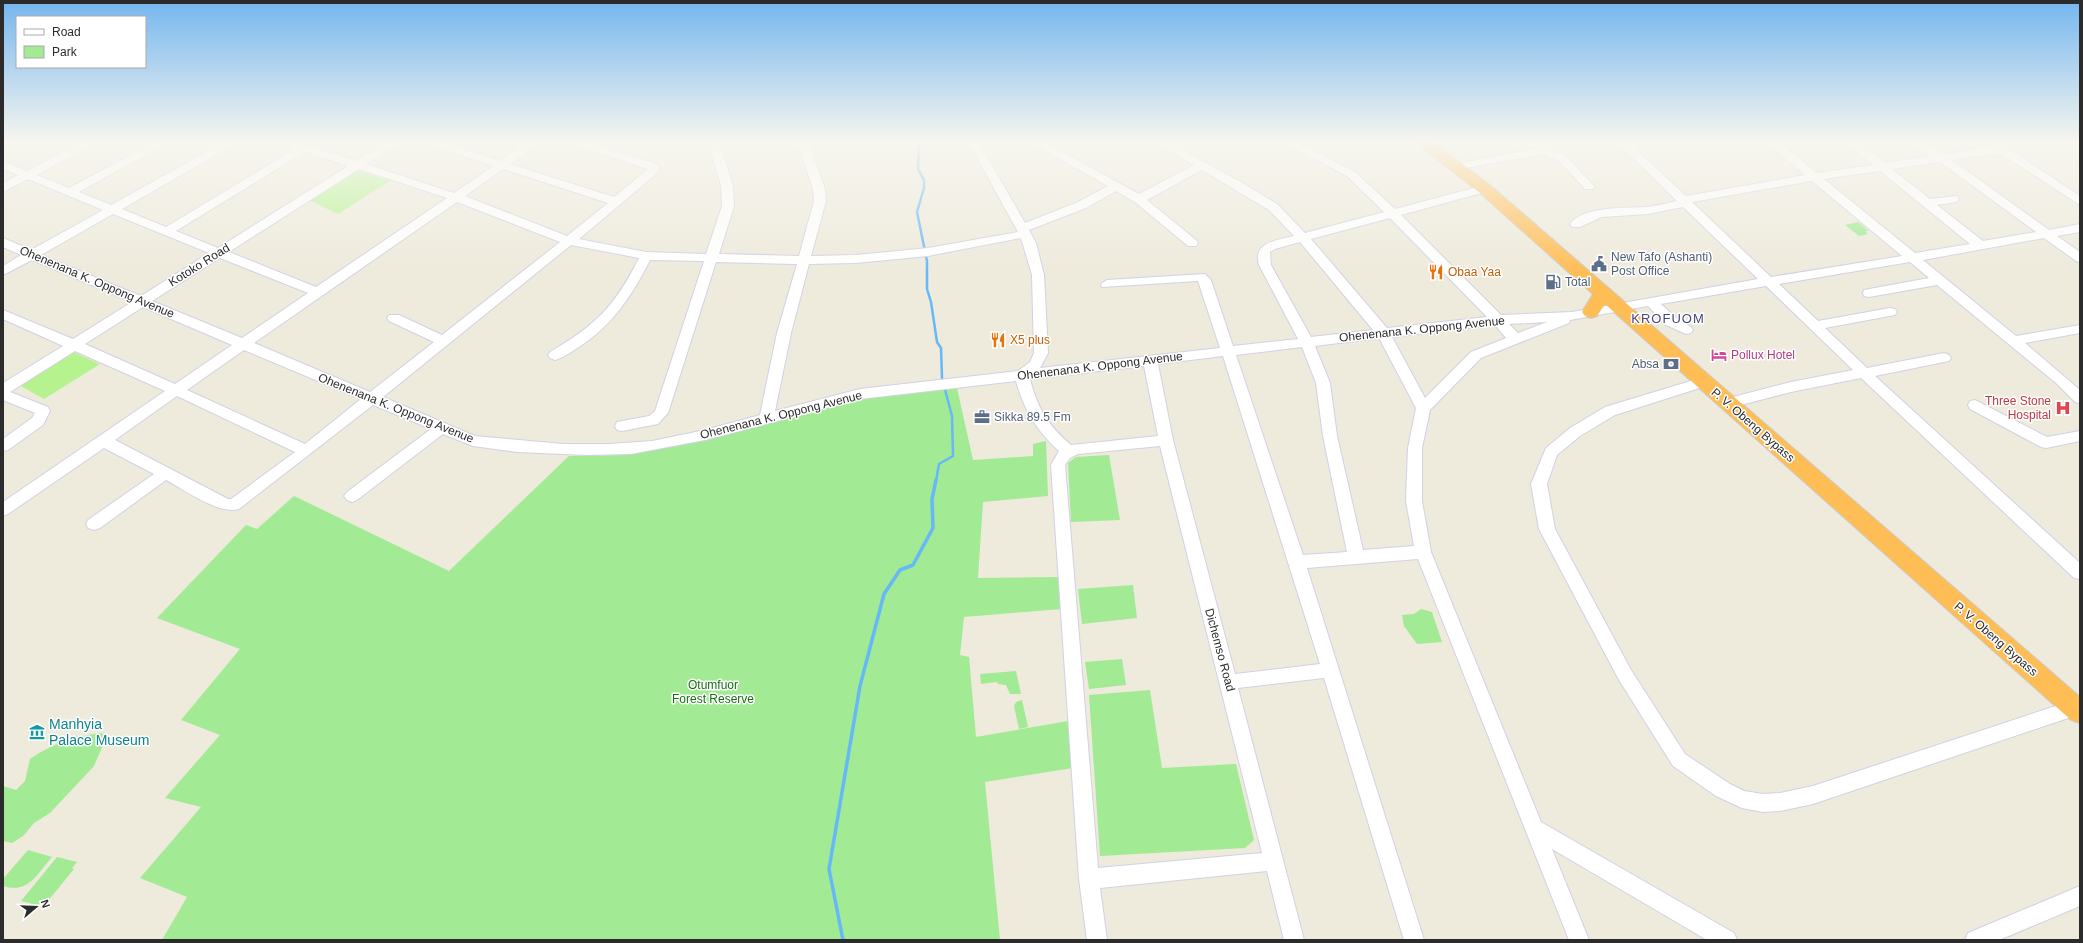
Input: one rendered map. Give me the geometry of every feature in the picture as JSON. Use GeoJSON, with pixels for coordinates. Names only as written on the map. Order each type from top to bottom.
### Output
{"type":"FeatureCollection","features":[{"type":"Feature","properties":{"kind":"highway","name":"P. V. Obeng Bypass"},"geometry":{"type":"LineString","coordinates":[[1480,185],[1603,292],[1625,306],[1704,382],[2078,706]]}},
{"type":"Feature","properties":{"kind":"highway","name":"P. V. Obeng Bypass"},"geometry":{"type":"LineString","coordinates":[[1489,185],[1625,306],[1737,401],[2078,706]]}},
{"type":"Feature","properties":{"kind":"highway"},"geometry":{"type":"LineString","coordinates":[[1591,312],[1603,292]]}},
{"type":"Feature","properties":{"kind":"street"},"geometry":{"type":"LineString","coordinates":[[53,185],[316,292]]}},
{"type":"Feature","properties":{"kind":"street"},"geometry":{"type":"LineString","coordinates":[[70,192],[83,185]]}},
{"type":"Feature","properties":{"kind":"street"},"geometry":{"type":"LineString","coordinates":[[3,271],[154,185]]}},
{"type":"Feature","properties":{"kind":"street"},"geometry":{"type":"LineString","coordinates":[[167,231],[243,185]]}},
{"type":"Feature","properties":{"kind":"street","name":"Kotoko Road"},"geometry":{"type":"LineString","coordinates":[[3,390],[325,185]]}},
{"type":"Feature","properties":{"kind":"street"},"geometry":{"type":"LineString","coordinates":[[419,185],[456,197],[569,242],[646,256],[804,260],[856,259],[922,252],[1024,231],[1082,205],[1115,187]]}},
{"type":"Feature","properties":{"kind":"street"},"geometry":{"type":"LineString","coordinates":[[3,510],[102,440],[473,185]]}},
{"type":"Feature","properties":{"kind":"street"},"geometry":{"type":"LineString","coordinates":[[566,185],[617,202]]}},
{"type":"Feature","properties":{"kind":"street"},"geometry":{"type":"LineString","coordinates":[[102,440],[230,506],[239,501],[306,451],[569,242],[638,185]]}},
{"type":"Feature","properties":{"kind":"street"},"geometry":{"type":"LineString","coordinates":[[622,426],[653,420],[661,413],[729,200],[727,185]]}},
{"type":"Feature","properties":{"kind":"street"},"geometry":{"type":"LineString","coordinates":[[767,417],[784,333],[820,195],[817,185]]}},
{"type":"Feature","properties":{"kind":"street"},"geometry":{"type":"LineString","coordinates":[[998,185],[1030,243],[1038,275],[1041,353],[1035,365],[1022,375],[1032,412],[1042,426],[1068,451]]}},
{"type":"Feature","properties":{"kind":"street"},"geometry":{"type":"LineString","coordinates":[[1112,185],[1139,200],[1192,243]]}},
{"type":"Feature","properties":{"kind":"street"},"geometry":{"type":"LineString","coordinates":[[1139,200],[1166,185]]}},
{"type":"Feature","properties":{"kind":"street"},"geometry":{"type":"LineString","coordinates":[[1236,185],[1273,207],[1303,238],[1383,333],[1423,408]]}},
{"type":"Feature","properties":{"kind":"street"},"geometry":{"type":"LineString","coordinates":[[1363,185],[1498,320],[1514,338]]}},
{"type":"Feature","properties":{"kind":"street"},"geometry":{"type":"LineString","coordinates":[[1667,185],[1865,374],[2072,557],[2080,573]]}},
{"type":"Feature","properties":{"kind":"street"},"geometry":{"type":"LineString","coordinates":[[1576,224],[1583,219],[1611,212],[1649,210],[1684,201],[1772,185]]}},
{"type":"Feature","properties":{"kind":"street"},"geometry":{"type":"LineString","coordinates":[[1826,185],[2014,341],[2080,398]]}},
{"type":"Feature","properties":{"kind":"street"},"geometry":{"type":"LineString","coordinates":[[1906,185],[1981,246]]}},
{"type":"Feature","properties":{"kind":"street"},"geometry":{"type":"LineString","coordinates":[[1980,185],[2080,258]]}},
{"type":"Feature","properties":{"kind":"street"},"geometry":{"type":"LineString","coordinates":[[2056,185],[2080,201]]}},
{"type":"Feature","properties":{"kind":"street"},"geometry":{"type":"LineString","coordinates":[[1356,556],[1330,436],[1323,383],[1306,341],[1266,265],[1262,253],[1264,249],[1271,246],[1485,189]]}},
{"type":"Feature","properties":{"kind":"street"},"geometry":{"type":"LineString","coordinates":[[1928,203],[1953,199]]}},
{"type":"Feature","properties":{"kind":"street","name":"Ohenenana K. Oppong Avenue"},"geometry":{"type":"LineString","coordinates":[[3,242],[473,441],[503,445],[623,449],[652,446],[712,433],[767,417],[860,394],[1306,341],[1498,320],[1572,316],[1651,301],[1914,258],[2080,228]]}},
{"type":"Feature","properties":{"kind":"street"},"geometry":{"type":"LineString","coordinates":[[555,355],[584,339],[615,310],[629,291],[646,256]]}},
{"type":"Feature","properties":{"kind":"street"},"geometry":{"type":"LineString","coordinates":[[1107,284],[1203,278],[1229,351],[1254,434],[1297,562],[1414,940]]}},
{"type":"Feature","properties":{"kind":"street"},"geometry":{"type":"LineString","coordinates":[[1869,293],[1941,280]]}},
{"type":"Feature","properties":{"kind":"street"},"geometry":{"type":"LineString","coordinates":[[1651,301],[1679,328],[1686,330]]}},
{"type":"Feature","properties":{"kind":"street"},"geometry":{"type":"LineString","coordinates":[[1815,326],[1890,312]]}},
{"type":"Feature","properties":{"kind":"street"},"geometry":{"type":"LineString","coordinates":[[3,314],[176,390],[306,451]]}},
{"type":"Feature","properties":{"kind":"street"},"geometry":{"type":"LineString","coordinates":[[1572,316],[1514,338],[1476,355],[1423,408],[1415,448],[1414,501],[1422,552],[1579,940]]}},
{"type":"Feature","properties":{"kind":"street"},"geometry":{"type":"LineString","coordinates":[[394,318],[443,341]]}},
{"type":"Feature","properties":{"kind":"street"},"geometry":{"type":"LineString","coordinates":[[2014,341],[2080,330]]}},
{"type":"Feature","properties":{"kind":"street"},"geometry":{"type":"LineString","coordinates":[[1737,401],[1791,387],[1944,358]]}},
{"type":"Feature","properties":{"kind":"street","name":"Dichemso Road"},"geometry":{"type":"LineString","coordinates":[[1150,360],[1166,440],[1294,940]]}},
{"type":"Feature","properties":{"kind":"street"},"geometry":{"type":"LineString","coordinates":[[1704,382],[1610,410],[1575,432],[1551,452],[1539,484],[1547,529],[1625,675],[1679,760],[1723,790],[1742,799],[1764,803],[1780,802],[1828,790],[2078,706]]}},
{"type":"Feature","properties":{"kind":"street"},"geometry":{"type":"LineString","coordinates":[[3,395],[43,411],[38,421],[3,446]]}},
{"type":"Feature","properties":{"kind":"street"},"geometry":{"type":"LineString","coordinates":[[1975,405],[2046,443],[2080,436]]}},
{"type":"Feature","properties":{"kind":"street"},"geometry":{"type":"LineString","coordinates":[[352,496],[442,428]]}},
{"type":"Feature","properties":{"kind":"street"},"geometry":{"type":"LineString","coordinates":[[1097,940],[1089,879],[1058,465],[1061,457],[1068,451],[1166,440]]}},
{"type":"Feature","properties":{"kind":"street"},"geometry":{"type":"LineString","coordinates":[[94,524],[166,473]]}},
{"type":"Feature","properties":{"kind":"street"},"geometry":{"type":"LineString","coordinates":[[1297,562],[1356,556],[1422,552]]}},
{"type":"Feature","properties":{"kind":"street"},"geometry":{"type":"LineString","coordinates":[[1229,682],[1330,670]]}},
{"type":"Feature","properties":{"kind":"street"},"geometry":{"type":"LineString","coordinates":[[1534,828],[1727,940]]}},
{"type":"Feature","properties":{"kind":"street"},"geometry":{"type":"LineString","coordinates":[[1089,879],[1274,862]]}},
{"type":"Feature","properties":{"kind":"street"},"geometry":{"type":"LineString","coordinates":[[1975,940],[2080,896]]}},
{"type":"Feature","properties":{"kind":"green space"},"geometry":{"type":"Polygon","coordinates":[[[333,185],[384,185],[338,214],[309,200],[333,185]]]}},
{"type":"Feature","properties":{"kind":"green space"},"geometry":{"type":"Polygon","coordinates":[[[1858,222],[1869,231],[1865,231],[1868,234],[1859,236],[1845,225],[1858,222]]]}},
{"type":"Feature","properties":{"kind":"green space"},"geometry":{"type":"Polygon","coordinates":[[[71,351],[100,364],[44,399],[19,385],[71,351]]]}},
{"type":"Feature","properties":{"kind":"green space","name":"Otumfuor Forest Reserve"},"geometry":{"type":"Polygon","coordinates":[[[957,388],[973,460],[1033,456],[1033,444],[1046,441],[1048,496],[983,502],[978,578],[1059,577],[1061,609],[964,617],[960,655],[969,657],[976,737],[1068,721],[1073,768],[985,782],[1000,940],[162,940],[187,897],[140,878],[201,807],[165,798],[220,735],[181,720],[240,649],[157,618],[246,525],[257,529],[294,496],[449,571],[569,456],[628,455],[673,446],[856,398],[957,388]]]}},
{"type":"Feature","properties":{"kind":"green space"},"geometry":{"type":"Polygon","coordinates":[[[1109,455],[1120,520],[1071,522],[1068,463],[1076,457],[1109,455]]]}},
{"type":"Feature","properties":{"kind":"green space"},"geometry":{"type":"Polygon","coordinates":[[[1133,585],[1137,618],[1082,624],[1078,589],[1133,585]]]}},
{"type":"Feature","properties":{"kind":"green space"},"geometry":{"type":"Polygon","coordinates":[[[1421,609],[1432,612],[1442,642],[1417,644],[1404,626],[1402,615],[1414,614],[1421,609]]]}},
{"type":"Feature","properties":{"kind":"green space"},"geometry":{"type":"Polygon","coordinates":[[[1122,659],[1126,685],[1089,689],[1085,662],[1122,659]]]}},
{"type":"Feature","properties":{"kind":"green space"},"geometry":{"type":"Polygon","coordinates":[[[1016,671],[1021,694],[1010,694],[1006,685],[998,684],[997,682],[981,684],[980,674],[1016,671]]]}},
{"type":"Feature","properties":{"kind":"green space"},"geometry":{"type":"Polygon","coordinates":[[[1150,690],[1162,768],[1236,764],[1254,840],[1245,848],[1100,856],[1089,695],[1150,690]]]}},
{"type":"Feature","properties":{"kind":"green space"},"geometry":{"type":"Polygon","coordinates":[[[1022,700],[1028,727],[1019,729],[1014,706],[1016,702],[1022,700]]]}},
{"type":"Feature","properties":{"kind":"green space"},"geometry":{"type":"Polygon","coordinates":[[[99,733],[105,734],[104,743],[94,766],[50,813],[34,823],[23,836],[12,843],[3,841],[3,786],[16,790],[25,781],[30,759],[46,749],[72,739],[99,733]]]}},
{"type":"Feature","properties":{"kind":"green space"},"geometry":{"type":"Polygon","coordinates":[[[28,850],[52,857],[37,876],[26,885],[12,888],[3,886],[3,879],[28,850]]]}},
{"type":"Feature","properties":{"kind":"green space"},"geometry":{"type":"Polygon","coordinates":[[[57,857],[77,862],[72,868],[74,869],[47,902],[37,905],[21,901],[57,857]]]}},
{"type":"Feature","properties":{"kind":"waterway"},"geometry":{"type":"LineString","coordinates":[[924,185],[917,212],[927,261],[927,289],[931,302],[937,342],[941,348],[942,378],[952,416],[953,456],[939,464],[936,481]]}},
{"type":"Feature","properties":{"kind":"waterway"},"geometry":{"type":"LineString","coordinates":[[843,940],[829,869],[860,686],[884,594],[900,570],[913,565],[933,528],[932,499],[936,480]]}},
{"type":"Feature","properties":{"kind":"place","name":"New Tafo (Ashanti) Post Office"},"geometry":{"type":"Point","coordinates":[1599,264]}},
{"type":"Feature","properties":{"kind":"place","name":"Obaa Yaa"},"geometry":{"type":"Point","coordinates":[1436,272]}},
{"type":"Feature","properties":{"kind":"place","name":"Total"},"geometry":{"type":"Point","coordinates":[1553,282]}},
{"type":"Feature","properties":{"kind":"place","name":"X5 plus"},"geometry":{"type":"Point","coordinates":[998,340]}},
{"type":"Feature","properties":{"kind":"place","name":"Pollux Hotel"},"geometry":{"type":"Point","coordinates":[1719,355]}},
{"type":"Feature","properties":{"kind":"place","name":"Absa"},"geometry":{"type":"Point","coordinates":[1671,364]}},
{"type":"Feature","properties":{"kind":"place","name":"Three Stone Hospital"},"geometry":{"type":"Point","coordinates":[2063,408]}},
{"type":"Feature","properties":{"kind":"place","name":"Sikka 89.5 Fm"},"geometry":{"type":"Point","coordinates":[982,417]}},
{"type":"Feature","properties":{"kind":"place","name":"Manhyia Palace Museum"},"geometry":{"type":"Point","coordinates":[37,732]}},
{"type":"Feature","properties":{"kind":"district","name":"KROFUOM"},"geometry":{"type":"Point","coordinates":[1668,318]}}]}
